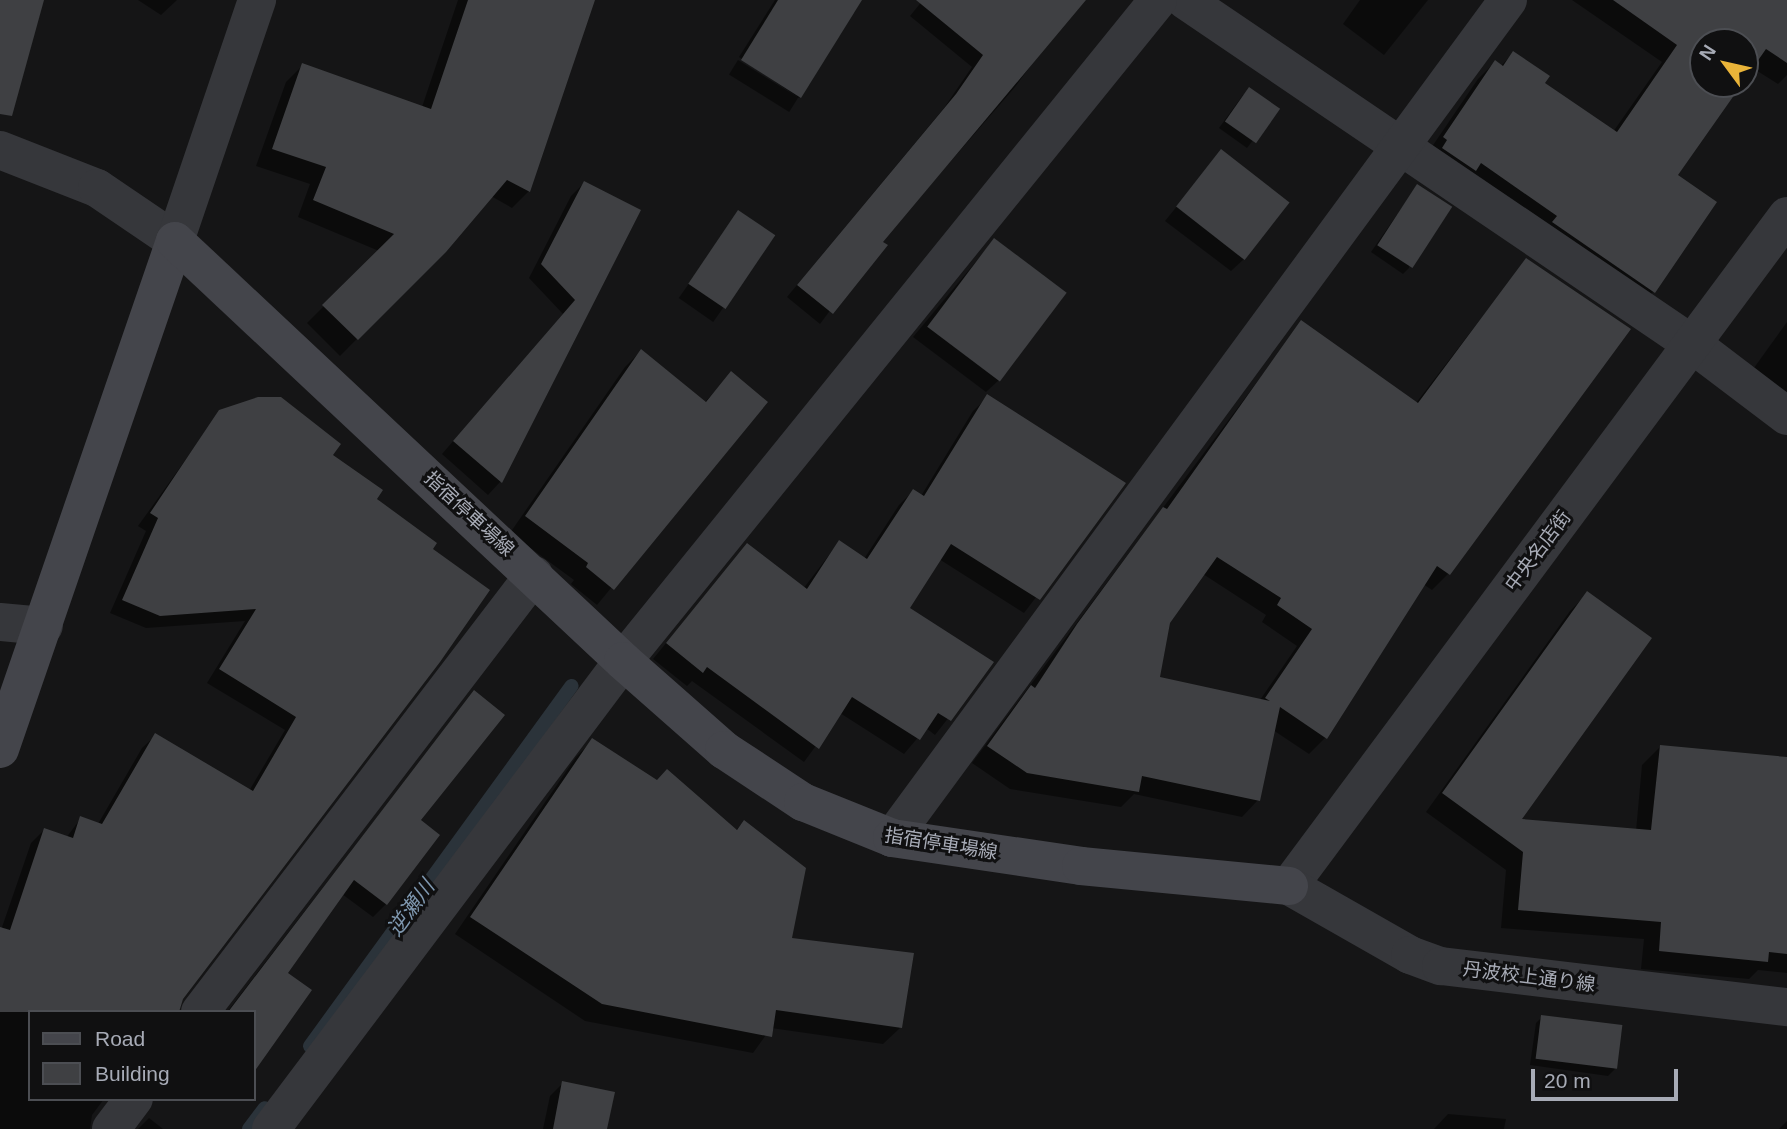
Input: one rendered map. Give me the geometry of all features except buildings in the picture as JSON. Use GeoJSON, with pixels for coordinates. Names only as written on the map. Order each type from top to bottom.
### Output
{"type":"FeatureCollection","features":[{"type":"Feature","properties":{"kind":"main road","name":"指宿停車場線"},"geometry":{"type":"LineString","coordinates":[[175,241],[623,661],[724,750],[803,803],[892,838],[1080,866],[1289,886]]}},
{"type":"Feature","properties":{"kind":"main road"},"geometry":{"type":"LineString","coordinates":[[0,749],[175,241]]}},
{"type":"Feature","properties":{"kind":"street"},"geometry":{"type":"LineString","coordinates":[[0,149],[97,188],[175,241],[257,0]]}},
{"type":"Feature","properties":{"kind":"street"},"geometry":{"type":"LineString","coordinates":[[271,1129],[623,661],[1158,0]]}},
{"type":"Feature","properties":{"kind":"street"},"geometry":{"type":"LineString","coordinates":[[1185,0],[1692,344],[1787,416]]}},
{"type":"Feature","properties":{"kind":"street"},"geometry":{"type":"LineString","coordinates":[[892,838],[1508,0]]}},
{"type":"Feature","properties":{"kind":"street","name":"中央名店街"},"geometry":{"type":"LineString","coordinates":[[1289,886],[1787,216]]}},
{"type":"Feature","properties":{"kind":"street"},"geometry":{"type":"LineString","coordinates":[[202,1010],[534,575]]}},
{"type":"Feature","properties":{"kind":"street"},"geometry":{"type":"LineString","coordinates":[[0,622],[44,626]]}},
{"type":"Feature","properties":{"kind":"street","name":"丹波校上通り線"},"geometry":{"type":"LineString","coordinates":[[1289,886],[1410,955],[1441,967],[1787,1007]]}},
{"type":"Feature","properties":{"kind":"street"},"geometry":{"type":"LineString","coordinates":[[111,1129],[132,1101]]}},
{"type":"Feature","properties":{"kind":"waterway","name":"逆瀬川"},"geometry":{"type":"LineString","coordinates":[[310,1046],[572,686]]}},
{"type":"Feature","properties":{"kind":"waterway","name":"逆瀬川"},"geometry":{"type":"LineString","coordinates":[[249,1129],[265,1108]]}}]}
